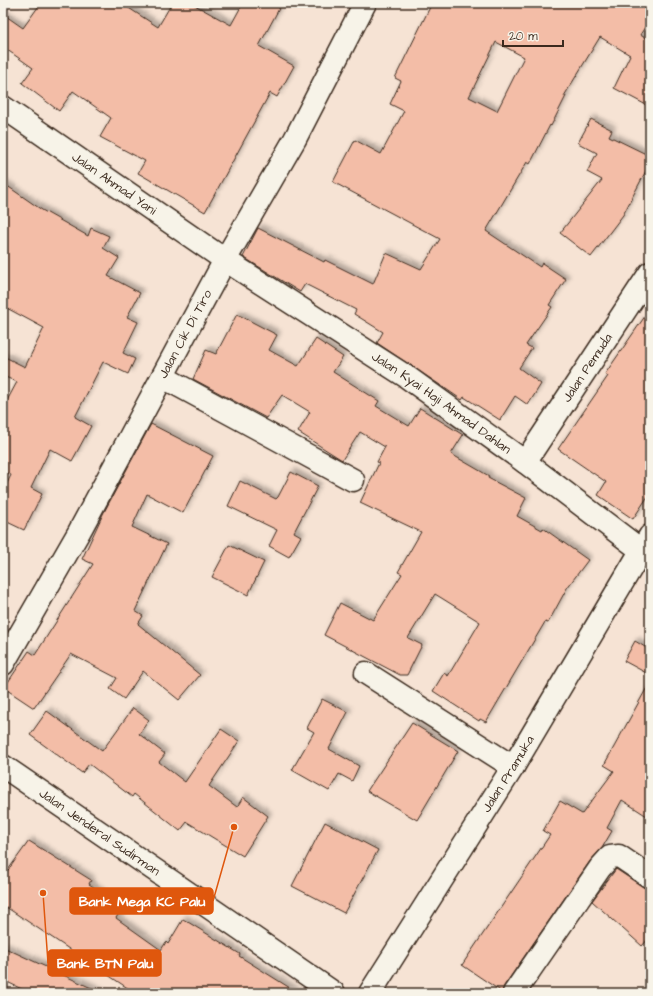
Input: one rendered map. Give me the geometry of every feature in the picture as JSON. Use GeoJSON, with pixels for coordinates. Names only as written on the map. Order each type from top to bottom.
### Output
{"type":"FeatureCollection","features":[{"type":"Feature","properties":{"kind":"main road","name":"Jalan Cik Di Tiro"},"geometry":{"type":"LineString","coordinates":[[3,664],[78,532],[225,260],[295,139],[365,3]]}},
{"type":"Feature","properties":{"kind":"main road","name":"Jalan Ahmad Yani"},"geometry":{"type":"LineString","coordinates":[[3,107],[225,260]]}},
{"type":"Feature","properties":{"kind":"main road","name":"Jalan Kyai Haji Ahmad Dahlan"},"geometry":{"type":"LineString","coordinates":[[225,260],[407,377],[647,548]]}},
{"type":"Feature","properties":{"kind":"main road","name":"Jalan Pemuda"},"geometry":{"type":"LineString","coordinates":[[525,462],[650,273]]}},
{"type":"Feature","properties":{"kind":"main road"},"geometry":{"type":"LineString","coordinates":[[163,377],[353,480]]}},
{"type":"Feature","properties":{"kind":"main road","name":"Jalan Pramuka"},"geometry":{"type":"LineString","coordinates":[[370,993],[514,767],[647,548]]}},
{"type":"Feature","properties":{"kind":"main road"},"geometry":{"type":"LineString","coordinates":[[366,673],[514,767]]}},
{"type":"Feature","properties":{"kind":"main road","name":"Jalan Jenderal Sudirman"},"geometry":{"type":"LineString","coordinates":[[3,766],[334,993]]}},
{"type":"Feature","properties":{"kind":"main road"},"geometry":{"type":"LineString","coordinates":[[514,993],[600,868],[610,858],[619,856],[650,877]]}},
{"type":"Feature","properties":{"kind":"building"},"geometry":{"type":"Polygon","coordinates":[[[41,3],[121,3],[158,27],[172,3],[191,3],[231,25],[243,3],[282,3],[259,46],[294,66],[277,97],[270,93],[205,212],[138,173],[145,161],[100,137],[111,118],[73,91],[59,111],[22,83],[33,68],[3,47],[3,14],[23,28],[41,3]]]}},
{"type":"Feature","properties":{"kind":"building"},"geometry":{"type":"Polygon","coordinates":[[[432,3],[650,3],[650,19],[640,35],[650,40],[650,107],[614,88],[630,55],[600,37],[564,96],[566,96],[530,164],[527,162],[486,231],[540,267],[542,263],[566,279],[549,305],[552,307],[526,345],[532,348],[519,368],[541,384],[528,405],[515,396],[500,420],[464,397],[462,400],[377,343],[383,332],[354,314],[356,310],[305,284],[300,292],[243,257],[258,228],[324,262],[325,260],[373,284],[386,253],[421,269],[440,239],[333,182],[355,140],[381,154],[404,111],[390,104],[401,81],[395,78],[432,3]],[[496,42],[469,97],[497,111],[524,57],[496,42]]]}},
{"type":"Feature","properties":{"kind":"building"},"geometry":{"type":"Polygon","coordinates":[[[591,119],[612,130],[609,136],[650,156],[650,163],[623,215],[591,257],[560,233],[602,180],[587,172],[597,153],[578,143],[591,119]]]}},
{"type":"Feature","properties":{"kind":"building"},"geometry":{"type":"Polygon","coordinates":[[[3,183],[42,210],[88,236],[91,228],[109,236],[103,248],[119,258],[108,276],[140,293],[127,317],[138,322],[123,353],[135,359],[128,374],[103,362],[75,417],[91,426],[72,461],[50,449],[31,488],[42,494],[24,530],[3,520],[3,492],[11,475],[3,471],[3,408],[17,382],[3,376],[3,356],[25,367],[44,328],[3,306],[3,183]]]}},
{"type":"Feature","properties":{"kind":"building"},"geometry":{"type":"Polygon","coordinates":[[[650,309],[650,493],[633,519],[598,495],[606,482],[558,449],[608,376],[605,374],[650,309]]]}},
{"type":"Feature","properties":{"kind":"building"},"geometry":{"type":"Polygon","coordinates":[[[237,314],[277,335],[269,350],[298,366],[316,339],[343,357],[333,372],[379,401],[376,406],[409,426],[420,408],[463,435],[451,454],[489,476],[488,478],[526,498],[517,516],[542,530],[543,528],[588,560],[567,588],[548,623],[545,622],[486,722],[480,719],[479,721],[433,691],[444,673],[448,676],[480,622],[435,594],[408,638],[422,645],[407,675],[400,675],[324,635],[340,603],[373,620],[402,574],[398,572],[421,532],[360,503],[385,447],[360,432],[342,460],[298,432],[310,412],[282,395],[266,418],[193,379],[206,350],[216,354],[237,314]]]}},
{"type":"Feature","properties":{"kind":"building"},"geometry":{"type":"Polygon","coordinates":[[[151,424],[213,456],[183,513],[147,494],[132,527],[167,544],[135,611],[143,616],[138,624],[200,675],[179,700],[143,671],[124,699],[110,689],[117,678],[71,654],[34,708],[4,688],[29,651],[35,655],[93,564],[82,559],[103,514],[151,424]]]}},
{"type":"Feature","properties":{"kind":"building"},"geometry":{"type":"Polygon","coordinates":[[[291,472],[318,486],[294,532],[301,536],[289,557],[269,546],[277,530],[228,506],[240,481],[276,499],[291,472]]]}},
{"type":"Feature","properties":{"kind":"building"},"geometry":{"type":"Polygon","coordinates":[[[229,545],[264,562],[248,595],[212,577],[229,545]]]}},
{"type":"Feature","properties":{"kind":"building"},"geometry":{"type":"Polygon","coordinates":[[[635,641],[650,650],[650,675],[624,661],[635,641]]]}},
{"type":"Feature","properties":{"kind":"building"},"geometry":{"type":"Polygon","coordinates":[[[650,682],[650,818],[622,800],[607,828],[612,831],[602,848],[590,861],[504,986],[502,992],[462,965],[550,835],[543,831],[560,801],[582,814],[614,771],[604,765],[650,682]]]}},
{"type":"Feature","properties":{"kind":"building"},"geometry":{"type":"Polygon","coordinates":[[[322,699],[348,712],[329,749],[359,766],[352,781],[339,774],[329,791],[292,770],[314,732],[307,728],[322,699]]]}},
{"type":"Feature","properties":{"kind":"building"},"geometry":{"type":"Polygon","coordinates":[[[133,708],[149,720],[139,734],[165,754],[159,762],[185,782],[221,729],[239,741],[209,786],[237,807],[243,797],[268,816],[243,856],[187,822],[180,831],[134,794],[132,797],[89,764],[82,773],[30,735],[47,711],[102,751],[133,708]]]}},
{"type":"Feature","properties":{"kind":"building"},"geometry":{"type":"Polygon","coordinates":[[[412,723],[458,751],[417,820],[367,791],[412,723]]]}},
{"type":"Feature","properties":{"kind":"building"},"geometry":{"type":"Polygon","coordinates":[[[325,822],[378,850],[344,913],[292,886],[325,822]]]}},
{"type":"Feature","properties":{"kind":"building"},"geometry":{"type":"Polygon","coordinates":[[[29,841],[91,880],[89,884],[123,907],[116,918],[161,950],[166,942],[168,944],[183,919],[240,954],[239,956],[298,993],[135,993],[3,905],[3,877],[29,841]]]}},
{"type":"Feature","properties":{"kind":"building"},"geometry":{"type":"Polygon","coordinates":[[[616,869],[643,887],[650,889],[650,937],[642,946],[592,901],[616,869]]]}},
{"type":"Feature","properties":{"kind":"building"},"geometry":{"type":"Polygon","coordinates":[[[3,947],[102,993],[30,993],[3,980],[3,947]]]}},
{"type":"Feature","properties":{"kind":"place","name":"Bank Mega KC Palu"},"geometry":{"type":"Point","coordinates":[234,827]}},
{"type":"Feature","properties":{"kind":"place","name":"Bank BTN Palu"},"geometry":{"type":"Point","coordinates":[43,893]}}]}
